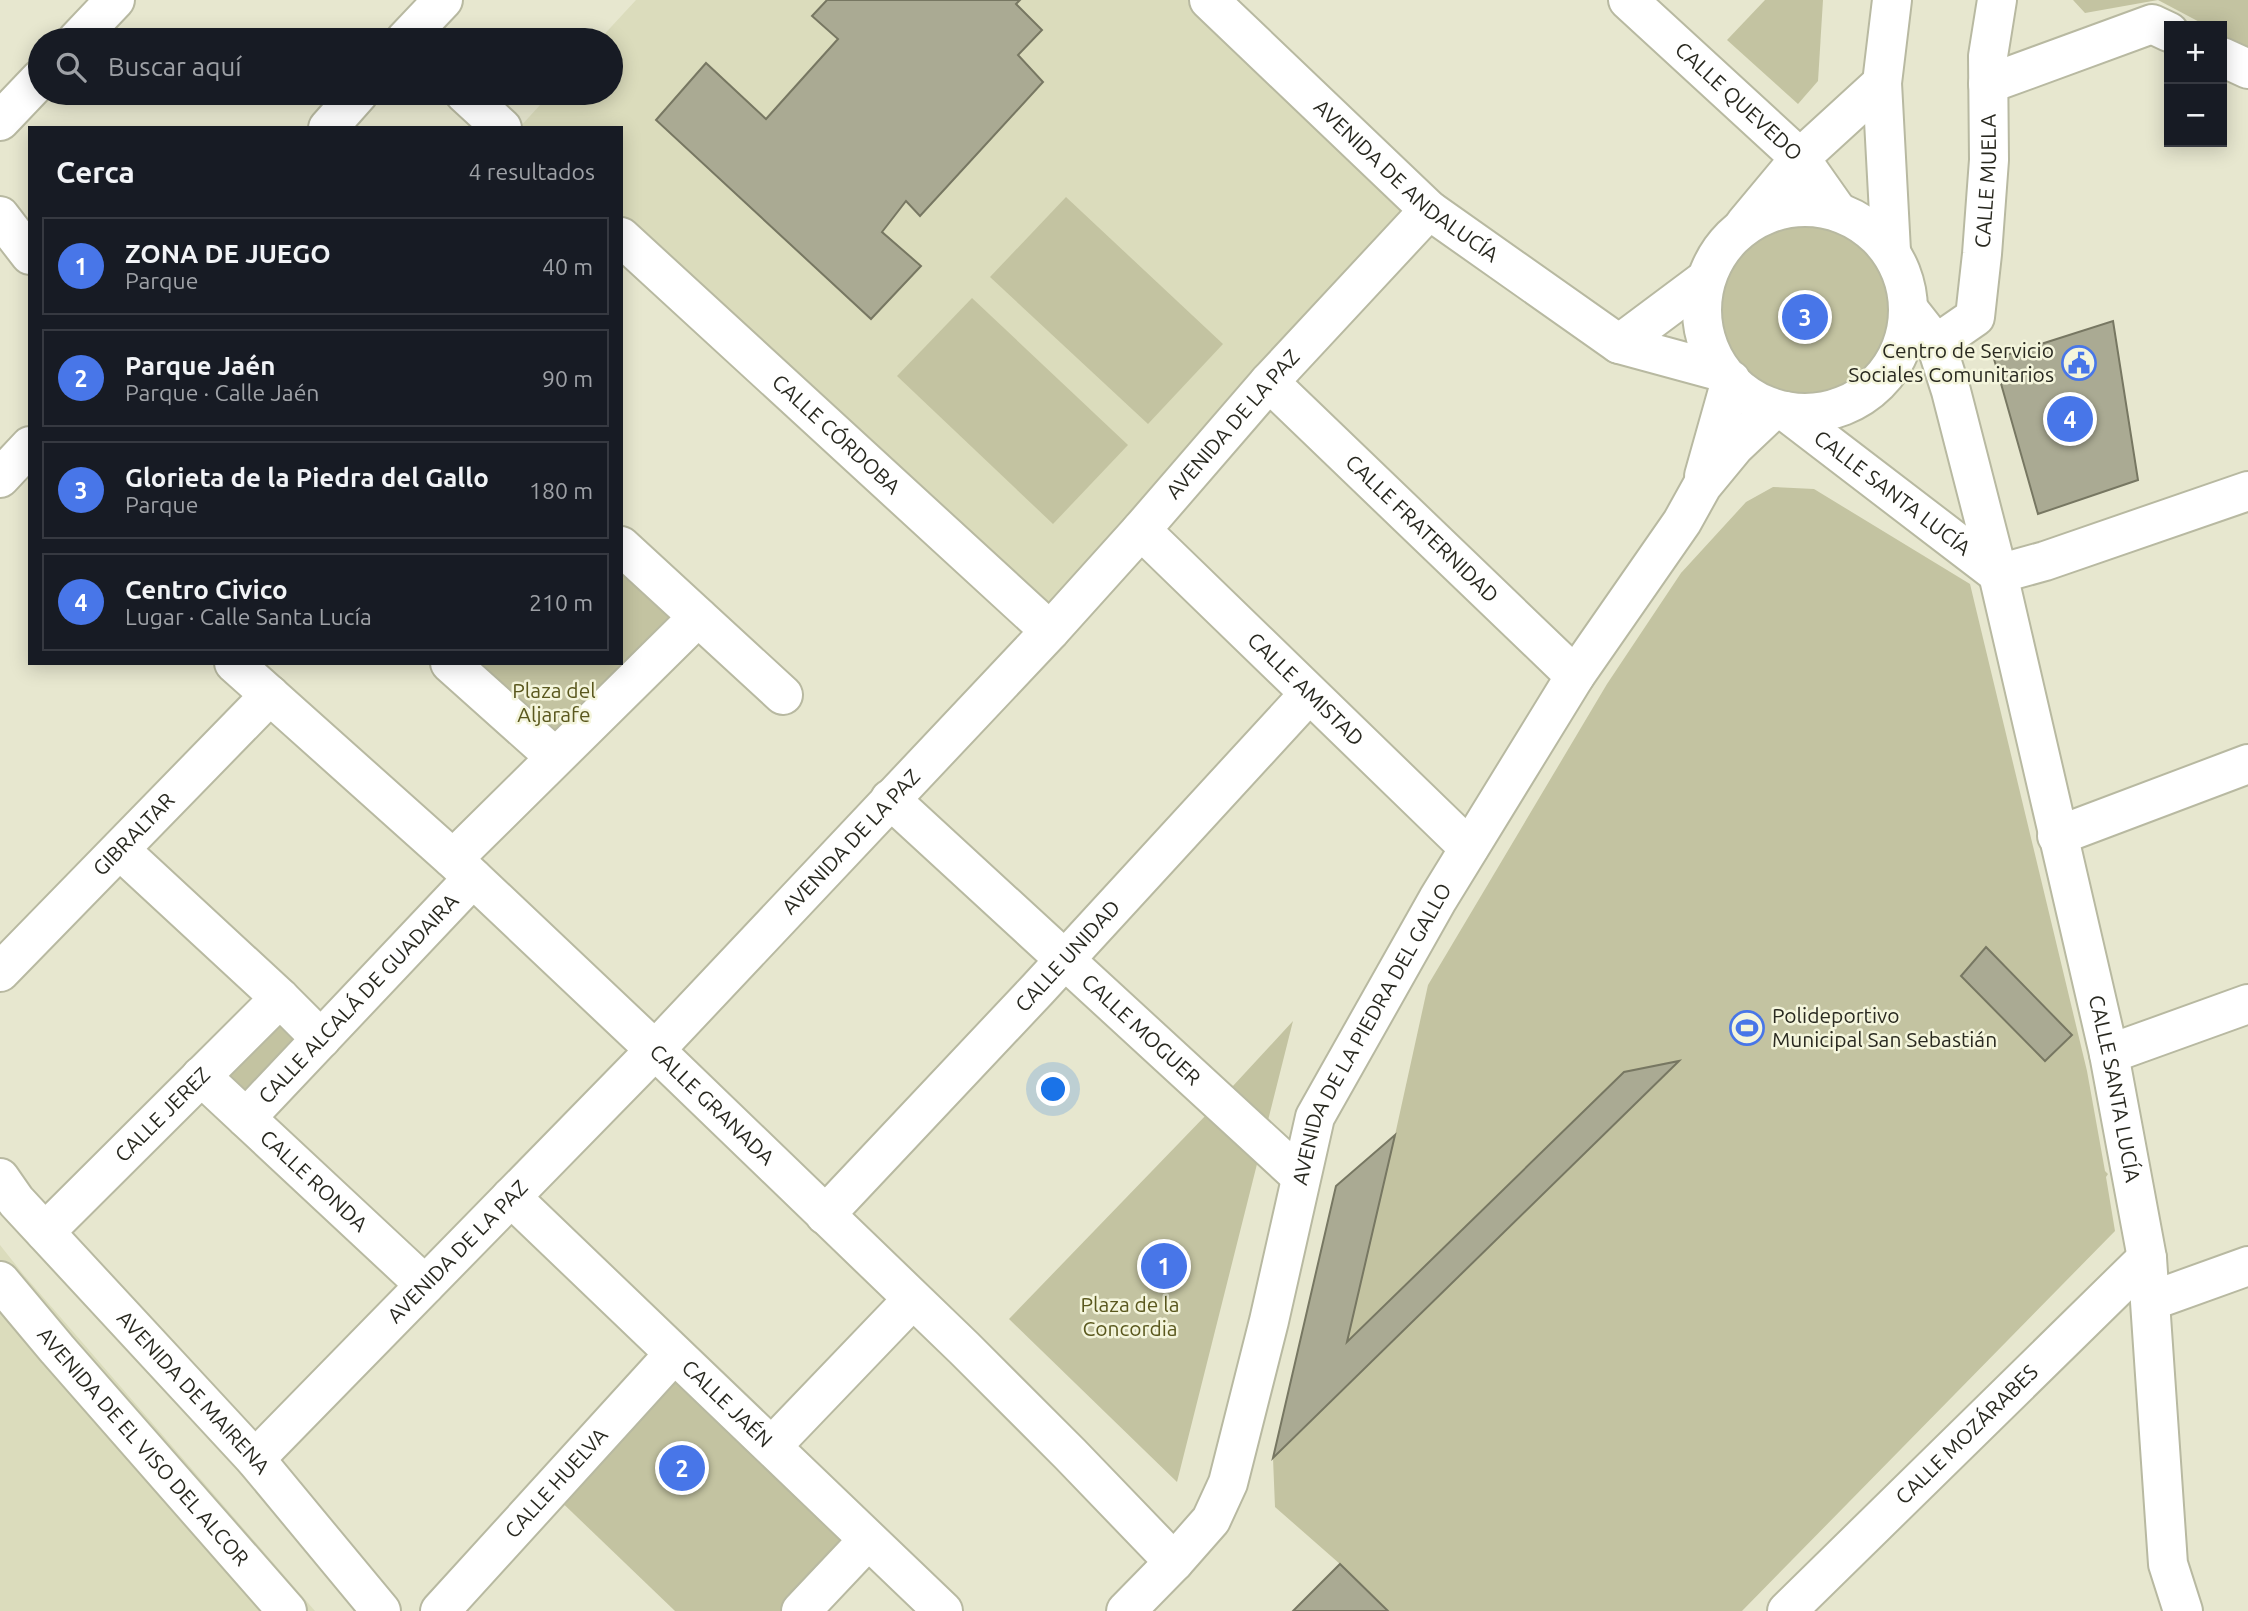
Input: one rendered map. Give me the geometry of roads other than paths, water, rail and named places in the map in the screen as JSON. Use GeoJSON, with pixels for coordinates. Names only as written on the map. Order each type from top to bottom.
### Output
{"type":"FeatureCollection","features":[{"type":"Feature","properties":{"kind":"street"},"geometry":{"type":"LineString","coordinates":[[87,28],[114,0]]}},
{"type":"Feature","properties":{"kind":"street"},"geometry":{"type":"LineString","coordinates":[[417,28],[443,0]]}},
{"type":"Feature","properties":{"kind":"street","name":"AVENIDA DE ANDALUCÍA"},"geometry":{"type":"LineString","coordinates":[[1209,0],[1429,211],[1619,344],[1726,376]]}},
{"type":"Feature","properties":{"kind":"street","name":"CALLE QUEVEDO"},"geometry":{"type":"LineString","coordinates":[[1628,0],[1800,158],[1838,212]]}},
{"type":"Feature","properties":{"kind":"street"},"geometry":{"type":"LineString","coordinates":[[1891,251],[1882,83],[1892,0]]}},
{"type":"Feature","properties":{"kind":"street","name":"CALLE MUELA"},"geometry":{"type":"LineString","coordinates":[[1936,344],[1975,317],[1989,160],[1987,56],[1997,0]]}},
{"type":"Feature","properties":{"kind":"street"},"geometry":{"type":"LineString","coordinates":[[1988,85],[2152,24],[2164,30]]}},
{"type":"Feature","properties":{"kind":"street"},"geometry":{"type":"LineString","coordinates":[[2227,59],[2248,69]]}},
{"type":"Feature","properties":{"kind":"street"},"geometry":{"type":"LineString","coordinates":[[1741,229],[1771,212],[1804,206],[1838,212],[1868,227],[1891,251],[1905,280],[1909,311],[1904,342],[1889,371],[1867,394],[1838,409],[1806,413],[1780,410],[1747,394],[1726,376],[1707,343],[1702,312],[1706,279],[1720,251],[1800,158],[1882,83]]}},
{"type":"Feature","properties":{"kind":"street"},"geometry":{"type":"LineString","coordinates":[[0,121],[28,92]]}},
{"type":"Feature","properties":{"kind":"street"},"geometry":{"type":"LineString","coordinates":[[330,126],[348,105]]}},
{"type":"Feature","properties":{"kind":"street"},"geometry":{"type":"LineString","coordinates":[[477,105],[500,126]]}},
{"type":"Feature","properties":{"kind":"street","name":"AVENIDA DE LA PAZ"},"geometry":{"type":"LineString","coordinates":[[255,1459],[655,1051],[1050,631],[1269,382],[1429,211]]}},
{"type":"Feature","properties":{"kind":"street"},"geometry":{"type":"LineString","coordinates":[[0,216],[28,252]]}},
{"type":"Feature","properties":{"kind":"street","name":"CALLE CÓRDOBA"},"geometry":{"type":"LineString","coordinates":[[623,239],[1050,631]]}},
{"type":"Feature","properties":{"kind":"street"},"geometry":{"type":"LineString","coordinates":[[1619,344],[1706,279]]}},
{"type":"Feature","properties":{"kind":"street","name":"CALLE SANTA LUCÍA"},"geometry":{"type":"LineString","coordinates":[[1909,311],[1936,344],[1951,391],[1998,574],[2109,1054],[2147,1258],[2168,1564],[2183,1611]]}},
{"type":"Feature","properties":{"kind":"street","name":"AVENIDA DE LA PIEDRA DEL GALLO"},"geometry":{"type":"LineString","coordinates":[[1702,486],[1726,376]]}},
{"type":"Feature","properties":{"kind":"street","name":"CALLE FRATERNIDAD"},"geometry":{"type":"LineString","coordinates":[[1269,382],[1575,676]]}},
{"type":"Feature","properties":{"kind":"street","name":"CALLE SANTA LUCÍA"},"geometry":{"type":"LineString","coordinates":[[1780,410],[1998,574]]}},
{"type":"Feature","properties":{"kind":"street","name":"AVENIDA DE LA PIEDRA DEL GALLO"},"geometry":{"type":"LineString","coordinates":[[1126,1611],[1211,1520],[1228,1483],[1269,1321],[1315,1117],[1438,899],[1575,676],[1682,522],[1702,486],[1735,446],[1780,410]]}},
{"type":"Feature","properties":{"kind":"street"},"geometry":{"type":"LineString","coordinates":[[1998,574],[2045,561],[2248,491]]}},
{"type":"Feature","properties":{"kind":"street","name":"CALLE AMISTAD"},"geometry":{"type":"LineString","coordinates":[[1141,530],[1469,848]]}},
{"type":"Feature","properties":{"kind":"street"},"geometry":{"type":"LineString","coordinates":[[623,548],[783,695]]}},
{"type":"Feature","properties":{"kind":"street"},"geometry":{"type":"LineString","coordinates":[[463,868],[555,757],[698,617]]}},
{"type":"Feature","properties":{"kind":"street","name":"CALLE GRANADA"},"geometry":{"type":"LineString","coordinates":[[236,665],[463,868],[655,1051],[1070,1454],[1174,1562]]}},
{"type":"Feature","properties":{"kind":"street"},"geometry":{"type":"LineString","coordinates":[[452,665],[555,757]]}},
{"type":"Feature","properties":{"kind":"street","name":"CALLE UNIDAD"},"geometry":{"type":"LineString","coordinates":[[825,1215],[1065,960],[1309,694]]}},
{"type":"Feature","properties":{"kind":"street","name":"GIBRALTAR"},"geometry":{"type":"LineString","coordinates":[[0,972],[270,695]]}},
{"type":"Feature","properties":{"kind":"street"},"geometry":{"type":"LineString","coordinates":[[2057,836],[2248,764]]}},
{"type":"Feature","properties":{"kind":"street","name":"CALLE MOGUER"},"geometry":{"type":"LineString","coordinates":[[890,799],[1300,1176]]}},
{"type":"Feature","properties":{"kind":"street"},"geometry":{"type":"LineString","coordinates":[[120,850],[321,1039]]}},
{"type":"Feature","properties":{"kind":"street","name":"CALLE ALCALÁ DE GUADAIRA"},"geometry":{"type":"LineString","coordinates":[[246,1118],[321,1039],[463,868]]}},
{"type":"Feature","properties":{"kind":"street","name":"CALLE JEREZ"},"geometry":{"type":"LineString","coordinates":[[45,1232],[280,998]]}},
{"type":"Feature","properties":{"kind":"street"},"geometry":{"type":"LineString","coordinates":[[2109,1054],[2248,1004]]}},
{"type":"Feature","properties":{"kind":"street","name":"CALLE RONDA"},"geometry":{"type":"LineString","coordinates":[[201,1076],[425,1285]]}},
{"type":"Feature","properties":{"kind":"street","name":"AVENIDA DE MAIRENA"},"geometry":{"type":"LineString","coordinates":[[0,1178],[16,1201],[255,1459],[381,1611]]}},
{"type":"Feature","properties":{"kind":"street","name":"CALLE JAÉN"},"geometry":{"type":"LineString","coordinates":[[511,1198],[943,1611]]}},
{"type":"Feature","properties":{"kind":"street","name":"CALLE MOZÁRABES"},"geometry":{"type":"LineString","coordinates":[[1787,1611],[2147,1258]]}},
{"type":"Feature","properties":{"kind":"street"},"geometry":{"type":"LineString","coordinates":[[2151,1301],[2248,1266]]}},
{"type":"Feature","properties":{"kind":"street","name":"AVENIDA DE EL VISO DEL ALCOR"},"geometry":{"type":"LineString","coordinates":[[0,1281],[287,1611]]}},
{"type":"Feature","properties":{"kind":"street"},"geometry":{"type":"LineString","coordinates":[[772,1446],[912,1300]]}},
{"type":"Feature","properties":{"kind":"street","name":"CALLE HUELVA"},"geometry":{"type":"LineString","coordinates":[[440,1611],[674,1354]]}},
{"type":"Feature","properties":{"kind":"street"},"geometry":{"type":"LineString","coordinates":[[801,1611],[868,1540]]}},
{"type":"Feature","properties":{"kind":"place","name":"Glorieta de la Piedra del Gallo"},"geometry":{"type":"Point","coordinates":[1805,317]}},
{"type":"Feature","properties":{"kind":"place","name":"Centro de Servicio Sociales Comunitarios"},"geometry":{"type":"Point","coordinates":[2079,363]}},
{"type":"Feature","properties":{"kind":"place","name":"Centro Civico"},"geometry":{"type":"Point","coordinates":[2070,419]}},
{"type":"Feature","properties":{"kind":"place","name":"Polideportivo Municipal San Sebastián"},"geometry":{"type":"Point","coordinates":[1747,1028]}},
{"type":"Feature","properties":{"kind":"place","name":"ZONA DE JUEGO"},"geometry":{"type":"Point","coordinates":[1164,1266]}},
{"type":"Feature","properties":{"kind":"place","name":"Parque Jaén"},"geometry":{"type":"Point","coordinates":[682,1468]}},
{"type":"Feature","properties":{"kind":"park label","name":"Plaza del Aljarafe"},"geometry":{"type":"Point","coordinates":[554,703]}},
{"type":"Feature","properties":{"kind":"park label","name":"Plaza de la Concordia"},"geometry":{"type":"Point","coordinates":[1130,1317]}}]}
